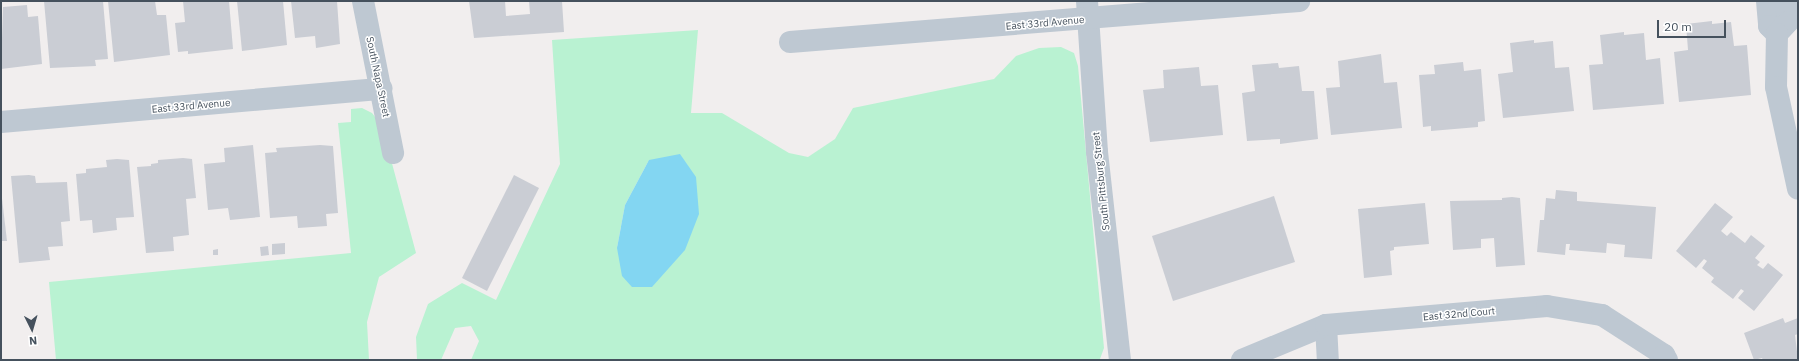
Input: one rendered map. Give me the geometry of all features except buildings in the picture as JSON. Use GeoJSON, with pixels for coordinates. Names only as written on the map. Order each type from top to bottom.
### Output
{"type":"FeatureCollection","features":[{"type":"Feature","properties":{"kind":"street","name":"South Napa Street"},"geometry":{"type":"LineString","coordinates":[[363,1],[382,89],[393,153]]}},
{"type":"Feature","properties":{"kind":"street","name":"East 33rd Avenue"},"geometry":{"type":"LineString","coordinates":[[790,42],[1088,10],[1299,1]]}},
{"type":"Feature","properties":{"kind":"street"},"geometry":{"type":"LineString","coordinates":[[1767,1],[1769,26],[1777,34]]}},
{"type":"Feature","properties":{"kind":"street"},"geometry":{"type":"LineString","coordinates":[[1786,1],[1788,22],[1777,34],[1776,87],[1798,189]]}},
{"type":"Feature","properties":{"kind":"street","name":"South Pittsburg Street"},"geometry":{"type":"LineString","coordinates":[[1088,10],[1097,152],[1120,360]]}},
{"type":"Feature","properties":{"kind":"street","name":"East 33rd Avenue"},"geometry":{"type":"LineString","coordinates":[[1,122],[382,89]]}},
{"type":"Feature","properties":{"kind":"street","name":"East 32nd Court"},"geometry":{"type":"LineString","coordinates":[[1242,360],[1326,325],[1547,306],[1602,315],[1664,355],[1667,360]]}},
{"type":"Feature","properties":{"kind":"street"},"geometry":{"type":"LineString","coordinates":[[1326,325],[1328,360]]}},
{"type":"Feature","properties":{"kind":"green space"},"geometry":{"type":"Polygon","coordinates":[[[698,30],[691,113],[722,113],[789,153],[808,157],[835,139],[853,108],[994,79],[1016,56],[1039,48],[1061,47],[1074,53],[1078,66],[1104,348],[1100,359],[471,360],[479,341],[471,326],[455,328],[441,360],[417,360],[416,337],[428,304],[462,283],[496,300],[560,164],[552,40],[698,30]],[[649,160],[625,205],[617,248],[649,160]]]}},
{"type":"Feature","properties":{"kind":"green space"},"geometry":{"type":"Polygon","coordinates":[[[362,108],[372,113],[382,126],[416,253],[379,277],[367,322],[369,360],[56,360],[49,282],[351,253],[338,123],[351,122],[351,109],[362,108]]]}},
{"type":"Feature","properties":{"kind":"water"},"geometry":{"type":"Polygon","coordinates":[[[680,154],[696,177],[699,214],[685,250],[652,287],[632,287],[622,276],[617,248],[625,205],[649,160],[680,154]]]}}]}
